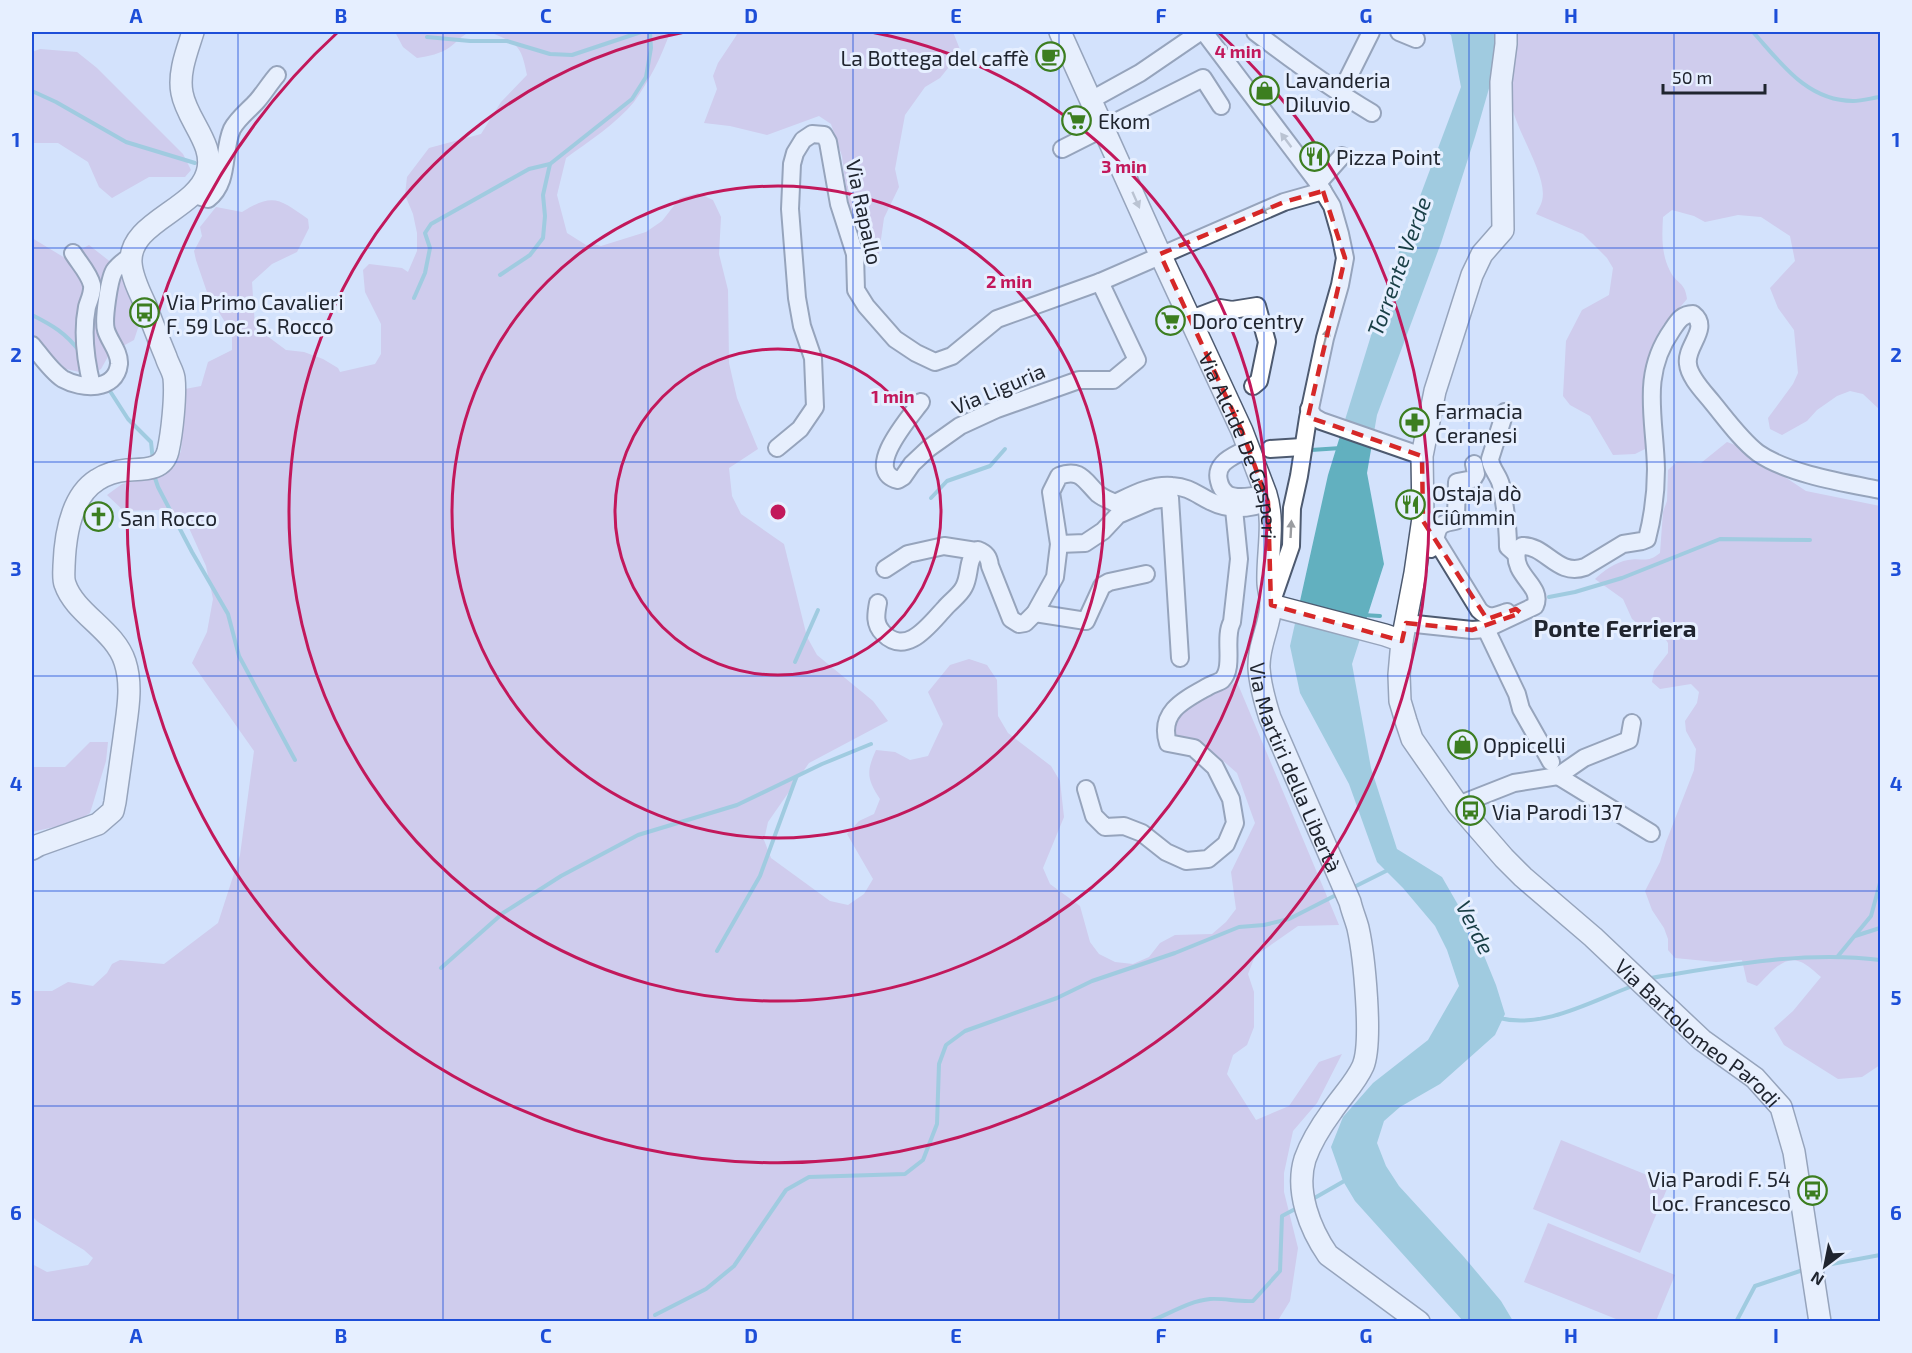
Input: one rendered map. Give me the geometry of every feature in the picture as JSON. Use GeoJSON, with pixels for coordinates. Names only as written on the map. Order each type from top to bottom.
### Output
{"type":"FeatureCollection","features":[{"type":"Feature","properties":{"kind":"main road"},"geometry":{"type":"LineString","coordinates":[[32,849],[39,844],[98,824],[113,811],[115,802],[130,682],[125,660],[118,647],[72,598],[64,582],[64,562],[73,512],[84,491],[96,480],[113,472],[147,470],[158,466],[167,452],[173,420],[174,378],[133,275],[131,256],[145,232],[195,195],[203,183],[210,162],[208,150],[191,120],[182,94],[180,76],[193,32]]}},
{"type":"Feature","properties":{"kind":"main road","name":"Via Alcide De Gasperi"},"geometry":{"type":"LineString","coordinates":[[1060,32],[1242,431],[1267,498],[1271,542],[1268,582],[1277,607]]}},
{"type":"Feature","properties":{"kind":"main road","name":"Via Bartolomeo Parodi"},"geometry":{"type":"LineString","coordinates":[[1506,32],[1501,82],[1503,230],[1482,254],[1472,275],[1435,392],[1422,456],[1423,518],[1427,546],[1397,633],[1400,701],[1415,744],[1458,805],[1504,858],[1593,937],[1702,1040],[1755,1078],[1781,1107],[1794,1152],[1820,1322]]}},
{"type":"Feature","properties":{"kind":"main road"},"geometry":{"type":"LineString","coordinates":[[1277,607],[1397,633]]}},
{"type":"Feature","properties":{"kind":"main road","name":"Via Martiri della Libertà"},"geometry":{"type":"LineString","coordinates":[[1277,607],[1260,651],[1259,668],[1263,692],[1270,718],[1350,902],[1358,928],[1364,970],[1368,1041],[1364,1065],[1315,1138],[1305,1161],[1302,1182],[1304,1202],[1317,1240],[1328,1255],[1419,1322]]}},
{"type":"Feature","properties":{"kind":"street"},"geometry":{"type":"LineString","coordinates":[[1091,100],[1140,73],[1202,32]]}},
{"type":"Feature","properties":{"kind":"street","name":"Via Martiri della Libertà"},"geometry":{"type":"LineString","coordinates":[[1202,32],[1321,187],[1332,206],[1345,258],[1325,338],[1320,418],[1306,429],[1292,508],[1291,546],[1277,607]]}},
{"type":"Feature","properties":{"kind":"street"},"geometry":{"type":"LineString","coordinates":[[1255,32],[1295,63],[1372,113]]}},
{"type":"Feature","properties":{"kind":"street"},"geometry":{"type":"LineString","coordinates":[[1340,94],[1371,32]]}},
{"type":"Feature","properties":{"kind":"street"},"geometry":{"type":"LineString","coordinates":[[1399,32],[1416,39]]}},
{"type":"Feature","properties":{"kind":"street"},"geometry":{"type":"LineString","coordinates":[[195,195],[208,199],[213,194],[225,168],[230,136],[234,126],[262,105],[277,75]]}},
{"type":"Feature","properties":{"kind":"street"},"geometry":{"type":"LineString","coordinates":[[1062,149],[1203,78],[1221,106]]}},
{"type":"Feature","properties":{"kind":"street","name":"Via Rapallo"},"geometry":{"type":"LineString","coordinates":[[777,448],[800,429],[815,407],[813,358],[802,326],[797,297],[790,209],[792,164],[795,153],[803,140],[812,134],[824,135],[828,142],[839,204],[855,254],[856,290],[866,306],[895,339],[935,362],[952,356],[997,319],[1100,282],[1160,254],[1321,187]]}},
{"type":"Feature","properties":{"kind":"street"},"geometry":{"type":"LineString","coordinates":[[1321,187],[1342,156]]}},
{"type":"Feature","properties":{"kind":"street"},"geometry":{"type":"LineString","coordinates":[[73,253],[91,282],[86,337],[88,370],[92,386]]}},
{"type":"Feature","properties":{"kind":"street"},"geometry":{"type":"LineString","coordinates":[[32,345],[64,379],[79,385],[92,386],[108,383],[115,376],[119,360],[104,321],[115,271],[131,256]]}},
{"type":"Feature","properties":{"kind":"street","name":"Via Liguria"},"geometry":{"type":"LineString","coordinates":[[921,402],[885,456],[886,474],[892,479],[898,480],[903,477],[912,464],[929,448],[960,426],[997,409],[1079,380],[1113,380],[1137,360],[1100,282]]}},
{"type":"Feature","properties":{"kind":"street"},"geometry":{"type":"LineString","coordinates":[[1191,320],[1220,308],[1232,310],[1257,306],[1267,342],[1259,381],[1253,386]]}},
{"type":"Feature","properties":{"kind":"street"},"geometry":{"type":"LineString","coordinates":[[1397,633],[1486,628],[1535,606],[1537,599],[1535,590],[1518,568],[1516,554],[1520,547],[1529,546],[1563,567],[1579,569],[1623,544],[1642,542],[1647,539],[1655,500],[1653,369],[1666,337],[1679,320],[1687,314],[1693,314],[1700,322],[1700,329],[1689,352],[1687,363],[1691,374],[1721,414],[1757,452],[1791,469],[1880,490]]}},
{"type":"Feature","properties":{"kind":"street"},"geometry":{"type":"LineString","coordinates":[[1505,412],[1490,459],[1500,483],[1508,547],[1516,554]]}},
{"type":"Feature","properties":{"kind":"street"},"geometry":{"type":"LineString","coordinates":[[1320,418],[1422,456]]}},
{"type":"Feature","properties":{"kind":"street"},"geometry":{"type":"LineString","coordinates":[[1270,448],[1302,447]]}},
{"type":"Feature","properties":{"kind":"street"},"geometry":{"type":"LineString","coordinates":[[1239,453],[1228,458],[1221,465],[1217,474],[1220,486],[1227,494],[1267,498]]}},
{"type":"Feature","properties":{"kind":"street"},"geometry":{"type":"LineString","coordinates":[[1474,464],[1476,474],[1473,479],[1457,482],[1455,521],[1439,526],[1427,546],[1484,616],[1491,618],[1516,609],[1521,613]]}},
{"type":"Feature","properties":{"kind":"street"},"geometry":{"type":"LineString","coordinates":[[885,569],[908,554],[944,546],[978,550],[985,553],[989,559],[1011,619],[1019,624],[1025,623],[1035,613],[1055,577],[1059,544],[1051,492],[1059,476],[1068,472],[1082,476],[1100,496],[1115,503],[1138,492],[1171,486],[1194,490],[1211,502],[1234,509],[1256,507],[1267,498]]}},
{"type":"Feature","properties":{"kind":"street"},"geometry":{"type":"LineString","coordinates":[[1059,544],[1085,543],[1103,531],[1118,515],[1153,500],[1170,498],[1180,657]]}},
{"type":"Feature","properties":{"kind":"street"},"geometry":{"type":"LineString","coordinates":[[1086,789],[1094,816],[1105,827],[1124,826],[1142,833],[1166,852],[1186,861],[1208,859],[1226,844],[1235,823],[1231,799],[1215,767],[1194,748],[1168,743],[1164,732],[1168,716],[1182,701],[1222,680],[1227,670],[1228,629],[1232,622],[1239,559],[1234,509]]}},
{"type":"Feature","properties":{"kind":"street"},"geometry":{"type":"LineString","coordinates":[[878,603],[877,628],[891,641],[912,639],[964,590],[969,575],[970,558],[976,551]]}},
{"type":"Feature","properties":{"kind":"street"},"geometry":{"type":"LineString","coordinates":[[1035,613],[1086,621],[1102,586],[1146,574]]}},
{"type":"Feature","properties":{"kind":"street"},"geometry":{"type":"LineString","coordinates":[[1486,628],[1517,693],[1521,709],[1554,769],[1651,833]]}},
{"type":"Feature","properties":{"kind":"street"},"geometry":{"type":"LineString","coordinates":[[1458,805],[1629,740],[1632,723]]}},
{"type":"Feature","properties":{"kind":"highlighted area"},"geometry":{"type":"Polygon","coordinates":[[[1323,191],[1345,258],[1308,417],[1422,456],[1423,521],[1487,619],[1516,609],[1521,613],[1472,630],[1406,623],[1402,641],[1271,605],[1268,502],[1242,431],[1160,254],[1284,202],[1323,191]]]}},
{"type":"Feature","properties":{"kind":"shaded area"},"geometry":{"type":"Polygon","coordinates":[[[395,32],[470,32],[442,51],[417,58],[403,47],[395,32]]]}},
{"type":"Feature","properties":{"kind":"shaded area"},"geometry":{"type":"Polygon","coordinates":[[[490,32],[670,32],[655,68],[634,102],[611,125],[566,158],[557,195],[567,233],[586,245],[601,246],[646,232],[662,221],[680,198],[698,193],[713,200],[721,217],[719,254],[728,290],[729,363],[737,398],[758,449],[729,468],[732,496],[741,514],[784,544],[807,637],[817,655],[873,701],[888,721],[809,763],[768,822],[764,840],[771,858],[830,901],[848,905],[864,894],[873,879],[847,834],[859,821],[874,814],[880,799],[872,786],[869,775],[876,750],[895,752],[910,760],[928,756],[943,724],[928,692],[950,665],[969,659],[987,665],[997,680],[998,716],[1008,733],[1051,766],[1060,781],[1064,817],[1043,868],[1050,884],[1080,906],[1090,942],[1099,954],[1115,962],[1133,964],[1149,957],[1160,943],[1175,935],[1212,934],[1236,909],[1231,872],[1255,823],[1237,773],[1205,745],[1174,738],[1174,721],[1185,708],[1237,682],[1339,925],[1298,926],[1255,956],[1248,974],[1254,992],[1254,1027],[1247,1045],[1233,1055],[1227,1074],[1256,1120],[1289,1106],[1319,1062],[1342,1054],[1317,1103],[1293,1131],[1284,1173],[1284,1192],[1298,1248],[1290,1301],[1277,1322],[32,1322],[32,1264],[47,1272],[88,1265],[93,1258],[32,1216],[32,991],[52,991],[68,982],[93,986],[107,973],[112,964],[120,960],[164,964],[218,923],[240,855],[254,751],[192,663],[207,632],[213,599],[206,566],[189,528],[158,510],[124,511],[107,495],[122,484],[159,476],[174,467],[181,451],[185,389],[201,386],[208,362],[232,350],[232,333],[208,295],[196,260],[194,251],[202,236],[200,227],[216,207],[242,212],[270,200],[283,203],[308,219],[309,228],[297,252],[272,264],[252,282],[255,327],[286,350],[304,352],[323,359],[338,368],[340,372],[375,364],[381,354],[381,324],[365,292],[363,270],[369,264],[402,268],[408,272],[417,251],[417,233],[413,214],[405,195],[407,177],[429,148],[481,134],[501,102],[527,75],[520,51],[516,46],[490,32]]]}},
{"type":"Feature","properties":{"kind":"shaded area"},"geometry":{"type":"Polygon","coordinates":[[[738,32],[953,32],[961,52],[940,78],[925,87],[905,115],[895,169],[899,187],[884,218],[879,253],[869,268],[848,204],[842,156],[831,124],[819,116],[767,135],[730,126],[704,123],[717,89],[713,76],[718,63],[738,32]]]}},
{"type":"Feature","properties":{"kind":"shaded area"},"geometry":{"type":"Polygon","coordinates":[[[1518,32],[1880,32],[1880,410],[1863,394],[1850,391],[1837,396],[1817,410],[1807,421],[1782,435],[1770,429],[1768,418],[1793,384],[1798,373],[1794,330],[1778,308],[1770,288],[1795,261],[1790,236],[1761,217],[1738,215],[1705,222],[1694,216],[1672,210],[1663,217],[1664,251],[1667,265],[1684,289],[1687,299],[1658,333],[1650,375],[1648,438],[1645,449],[1635,454],[1613,455],[1590,416],[1570,405],[1563,396],[1566,341],[1582,310],[1609,295],[1613,268],[1607,258],[1583,234],[1536,214],[1542,201],[1541,179],[1513,112],[1511,101],[1518,32]]]}},
{"type":"Feature","properties":{"kind":"shaded area"},"geometry":{"type":"Polygon","coordinates":[[[40,49],[77,52],[97,68],[183,154],[191,170],[185,177],[149,177],[112,198],[99,187],[88,162],[58,143],[32,143],[32,52],[40,49]]]}},
{"type":"Feature","properties":{"kind":"shaded area"},"geometry":{"type":"Polygon","coordinates":[[[32,238],[65,258],[89,245],[122,271],[140,322],[134,340],[110,353],[101,369],[94,373],[66,369],[32,338],[32,238]]]}},
{"type":"Feature","properties":{"kind":"shaded area"},"geometry":{"type":"Polygon","coordinates":[[[1727,442],[1738,446],[1806,491],[1880,506],[1880,1065],[1862,1077],[1838,1079],[1784,1045],[1774,1028],[1793,1011],[1821,977],[1814,971],[1801,962],[1788,961],[1777,967],[1757,986],[1747,982],[1742,960],[1716,962],[1675,958],[1668,950],[1668,939],[1664,928],[1652,910],[1645,891],[1660,862],[1694,770],[1696,749],[1686,731],[1685,721],[1697,703],[1699,692],[1691,684],[1660,689],[1652,682],[1654,671],[1668,653],[1668,643],[1662,634],[1652,628],[1641,626],[1632,619],[1623,599],[1595,579],[1623,561],[1648,559],[1660,553],[1663,512],[1667,501],[1668,470],[1677,462],[1701,463],[1727,442]]]}},
{"type":"Feature","properties":{"kind":"shaded area"},"geometry":{"type":"Polygon","coordinates":[[[90,742],[108,742],[106,761],[90,813],[76,822],[32,832],[32,767],[65,767],[90,742]]]}},
{"type":"Feature","properties":{"kind":"shaded area"},"geometry":{"type":"Polygon","coordinates":[[[1561,1140],[1669,1184],[1640,1253],[1533,1209],[1561,1140]]]}},
{"type":"Feature","properties":{"kind":"shaded area"},"geometry":{"type":"Polygon","coordinates":[[[1548,1223],[1675,1275],[1656,1321],[1621,1321],[1524,1282],[1548,1223]]]}},
{"type":"Feature","properties":{"kind":"water","name":"Torrente Verde"},"geometry":{"type":"Polygon","coordinates":[[[1446,32],[1494,32],[1490,85],[1441,243],[1377,415],[1367,473],[1384,564],[1352,664],[1371,768],[1397,849],[1442,877],[1476,936],[1505,1014],[1495,1035],[1440,1084],[1400,1107],[1384,1121],[1377,1143],[1386,1166],[1399,1186],[1464,1257],[1501,1301],[1513,1321],[1463,1321],[1355,1201],[1343,1181],[1331,1147],[1343,1117],[1373,1083],[1428,1040],[1459,986],[1447,950],[1435,926],[1403,888],[1377,862],[1349,784],[1300,693],[1290,646],[1328,475],[1386,287],[1461,87],[1451,35],[1446,32]]]}},
{"type":"Feature","properties":{"kind":"waterway"},"geometry":{"type":"LineString","coordinates":[[427,37],[470,41],[507,41],[550,54],[572,55],[641,32]]}},
{"type":"Feature","properties":{"kind":"waterway"},"geometry":{"type":"LineString","coordinates":[[414,298],[425,273],[430,248],[425,233],[431,224],[529,169],[550,164],[632,99],[646,77],[651,48],[650,32]]}},
{"type":"Feature","properties":{"kind":"waterway"},"geometry":{"type":"LineString","coordinates":[[1753,32],[1796,78],[1822,95],[1853,101],[1880,97]]}},
{"type":"Feature","properties":{"kind":"waterway"},"geometry":{"type":"LineString","coordinates":[[32,91],[126,142],[195,163]]}},
{"type":"Feature","properties":{"kind":"waterway"},"geometry":{"type":"LineString","coordinates":[[500,275],[530,255],[543,238],[545,216],[543,195],[550,164]]}},
{"type":"Feature","properties":{"kind":"waterway"},"geometry":{"type":"LineString","coordinates":[[32,315],[58,330],[80,352]]}},
{"type":"Feature","properties":{"kind":"waterway"},"geometry":{"type":"LineString","coordinates":[[108,388],[128,419],[151,442],[153,461]]}},
{"type":"Feature","properties":{"kind":"waterway"},"geometry":{"type":"LineString","coordinates":[[1311,450],[1341,448]]}},
{"type":"Feature","properties":{"kind":"waterway"},"geometry":{"type":"LineString","coordinates":[[931,498],[947,481],[990,466],[1005,449]]}},
{"type":"Feature","properties":{"kind":"waterway"},"geometry":{"type":"LineString","coordinates":[[154,475],[192,552],[228,614],[239,656],[295,760]]}},
{"type":"Feature","properties":{"kind":"waterway"},"geometry":{"type":"LineString","coordinates":[[1549,597],[1622,578],[1720,539],[1810,540]]}},
{"type":"Feature","properties":{"kind":"waterway"},"geometry":{"type":"LineString","coordinates":[[795,662],[818,610]]}},
{"type":"Feature","properties":{"kind":"waterway"},"geometry":{"type":"LineString","coordinates":[[1363,615],[1380,616]]}},
{"type":"Feature","properties":{"kind":"waterway"},"geometry":{"type":"LineString","coordinates":[[441,968],[503,913],[561,876],[638,835],[737,805],[822,764],[871,744]]}},
{"type":"Feature","properties":{"kind":"waterway"},"geometry":{"type":"LineString","coordinates":[[717,951],[760,876],[796,778]]}},
{"type":"Feature","properties":{"kind":"waterway"},"geometry":{"type":"LineString","coordinates":[[1352,888],[1388,870]]}},
{"type":"Feature","properties":{"kind":"waterway"},"geometry":{"type":"LineString","coordinates":[[1838,956],[1871,916],[1880,883]]}},
{"type":"Feature","properties":{"kind":"waterway"},"geometry":{"type":"LineString","coordinates":[[655,1315],[706,1289],[734,1266],[786,1190],[809,1177],[905,1174],[923,1160],[937,1124],[939,1064],[946,1045],[965,1031],[1239,927],[1264,925],[1289,919],[1340,893]]}},
{"type":"Feature","properties":{"kind":"waterway"},"geometry":{"type":"LineString","coordinates":[[1855,936],[1880,928]]}},
{"type":"Feature","properties":{"kind":"waterway"},"geometry":{"type":"LineString","coordinates":[[1651,978],[1736,964],[1794,958],[1851,957],[1880,960]]}},
{"type":"Feature","properties":{"kind":"waterway"},"geometry":{"type":"LineString","coordinates":[[1499,1018],[1532,1020],[1549,1017],[1630,987]]}},
{"type":"Feature","properties":{"kind":"waterway"},"geometry":{"type":"LineString","coordinates":[[1311,1200],[1346,1180]]}},
{"type":"Feature","properties":{"kind":"waterway"},"geometry":{"type":"LineString","coordinates":[[1148,1322],[1202,1300],[1253,1301],[1280,1271],[1282,1216],[1299,1207]]}},
{"type":"Feature","properties":{"kind":"waterway"},"geometry":{"type":"LineString","coordinates":[[1821,1266],[1880,1255]]}},
{"type":"Feature","properties":{"kind":"waterway"},"geometry":{"type":"LineString","coordinates":[[1736,1322],[1755,1286],[1803,1270]]}},
{"type":"Feature","properties":{"kind":"place","name":"La Bottega del caffè"},"geometry":{"type":"Point","coordinates":[1050,57]}},
{"type":"Feature","properties":{"kind":"place","name":"Lavanderia Diluvio"},"geometry":{"type":"Point","coordinates":[1264,91]}},
{"type":"Feature","properties":{"kind":"place","name":"Ekom"},"geometry":{"type":"Point","coordinates":[1077,120]}},
{"type":"Feature","properties":{"kind":"place","name":"Pizza Point"},"geometry":{"type":"Point","coordinates":[1315,156]}},
{"type":"Feature","properties":{"kind":"place","name":"Via Primo Cavalieri F. 59 Loc. S. Rocco"},"geometry":{"type":"Point","coordinates":[145,313]}},
{"type":"Feature","properties":{"kind":"place","name":"Doro centry"},"geometry":{"type":"Point","coordinates":[1171,320]}},
{"type":"Feature","properties":{"kind":"place","name":"Farmacia Ceranesi"},"geometry":{"type":"Point","coordinates":[1414,422]}},
{"type":"Feature","properties":{"kind":"place","name":"Ostaja dò Ciûmmin"},"geometry":{"type":"Point","coordinates":[1411,504]}},
{"type":"Feature","properties":{"kind":"place","name":"San Rocco"},"geometry":{"type":"Point","coordinates":[99,517]}},
{"type":"Feature","properties":{"kind":"place","name":"Oppicelli"},"geometry":{"type":"Point","coordinates":[1462,744]}},
{"type":"Feature","properties":{"kind":"place","name":"Via Parodi 137"},"geometry":{"type":"Point","coordinates":[1471,811]}},
{"type":"Feature","properties":{"kind":"place","name":"Via Parodi F. 54 Loc. Francesco"},"geometry":{"type":"Point","coordinates":[1812,1190]}},
{"type":"Feature","properties":{"kind":"district","name":"Ponte Ferriera"},"geometry":{"type":"Point","coordinates":[1615,627]}},
{"type":"Feature","properties":{"kind":"water label","name":"Verde"},"geometry":{"type":"Point","coordinates":[1476,927]}}]}
